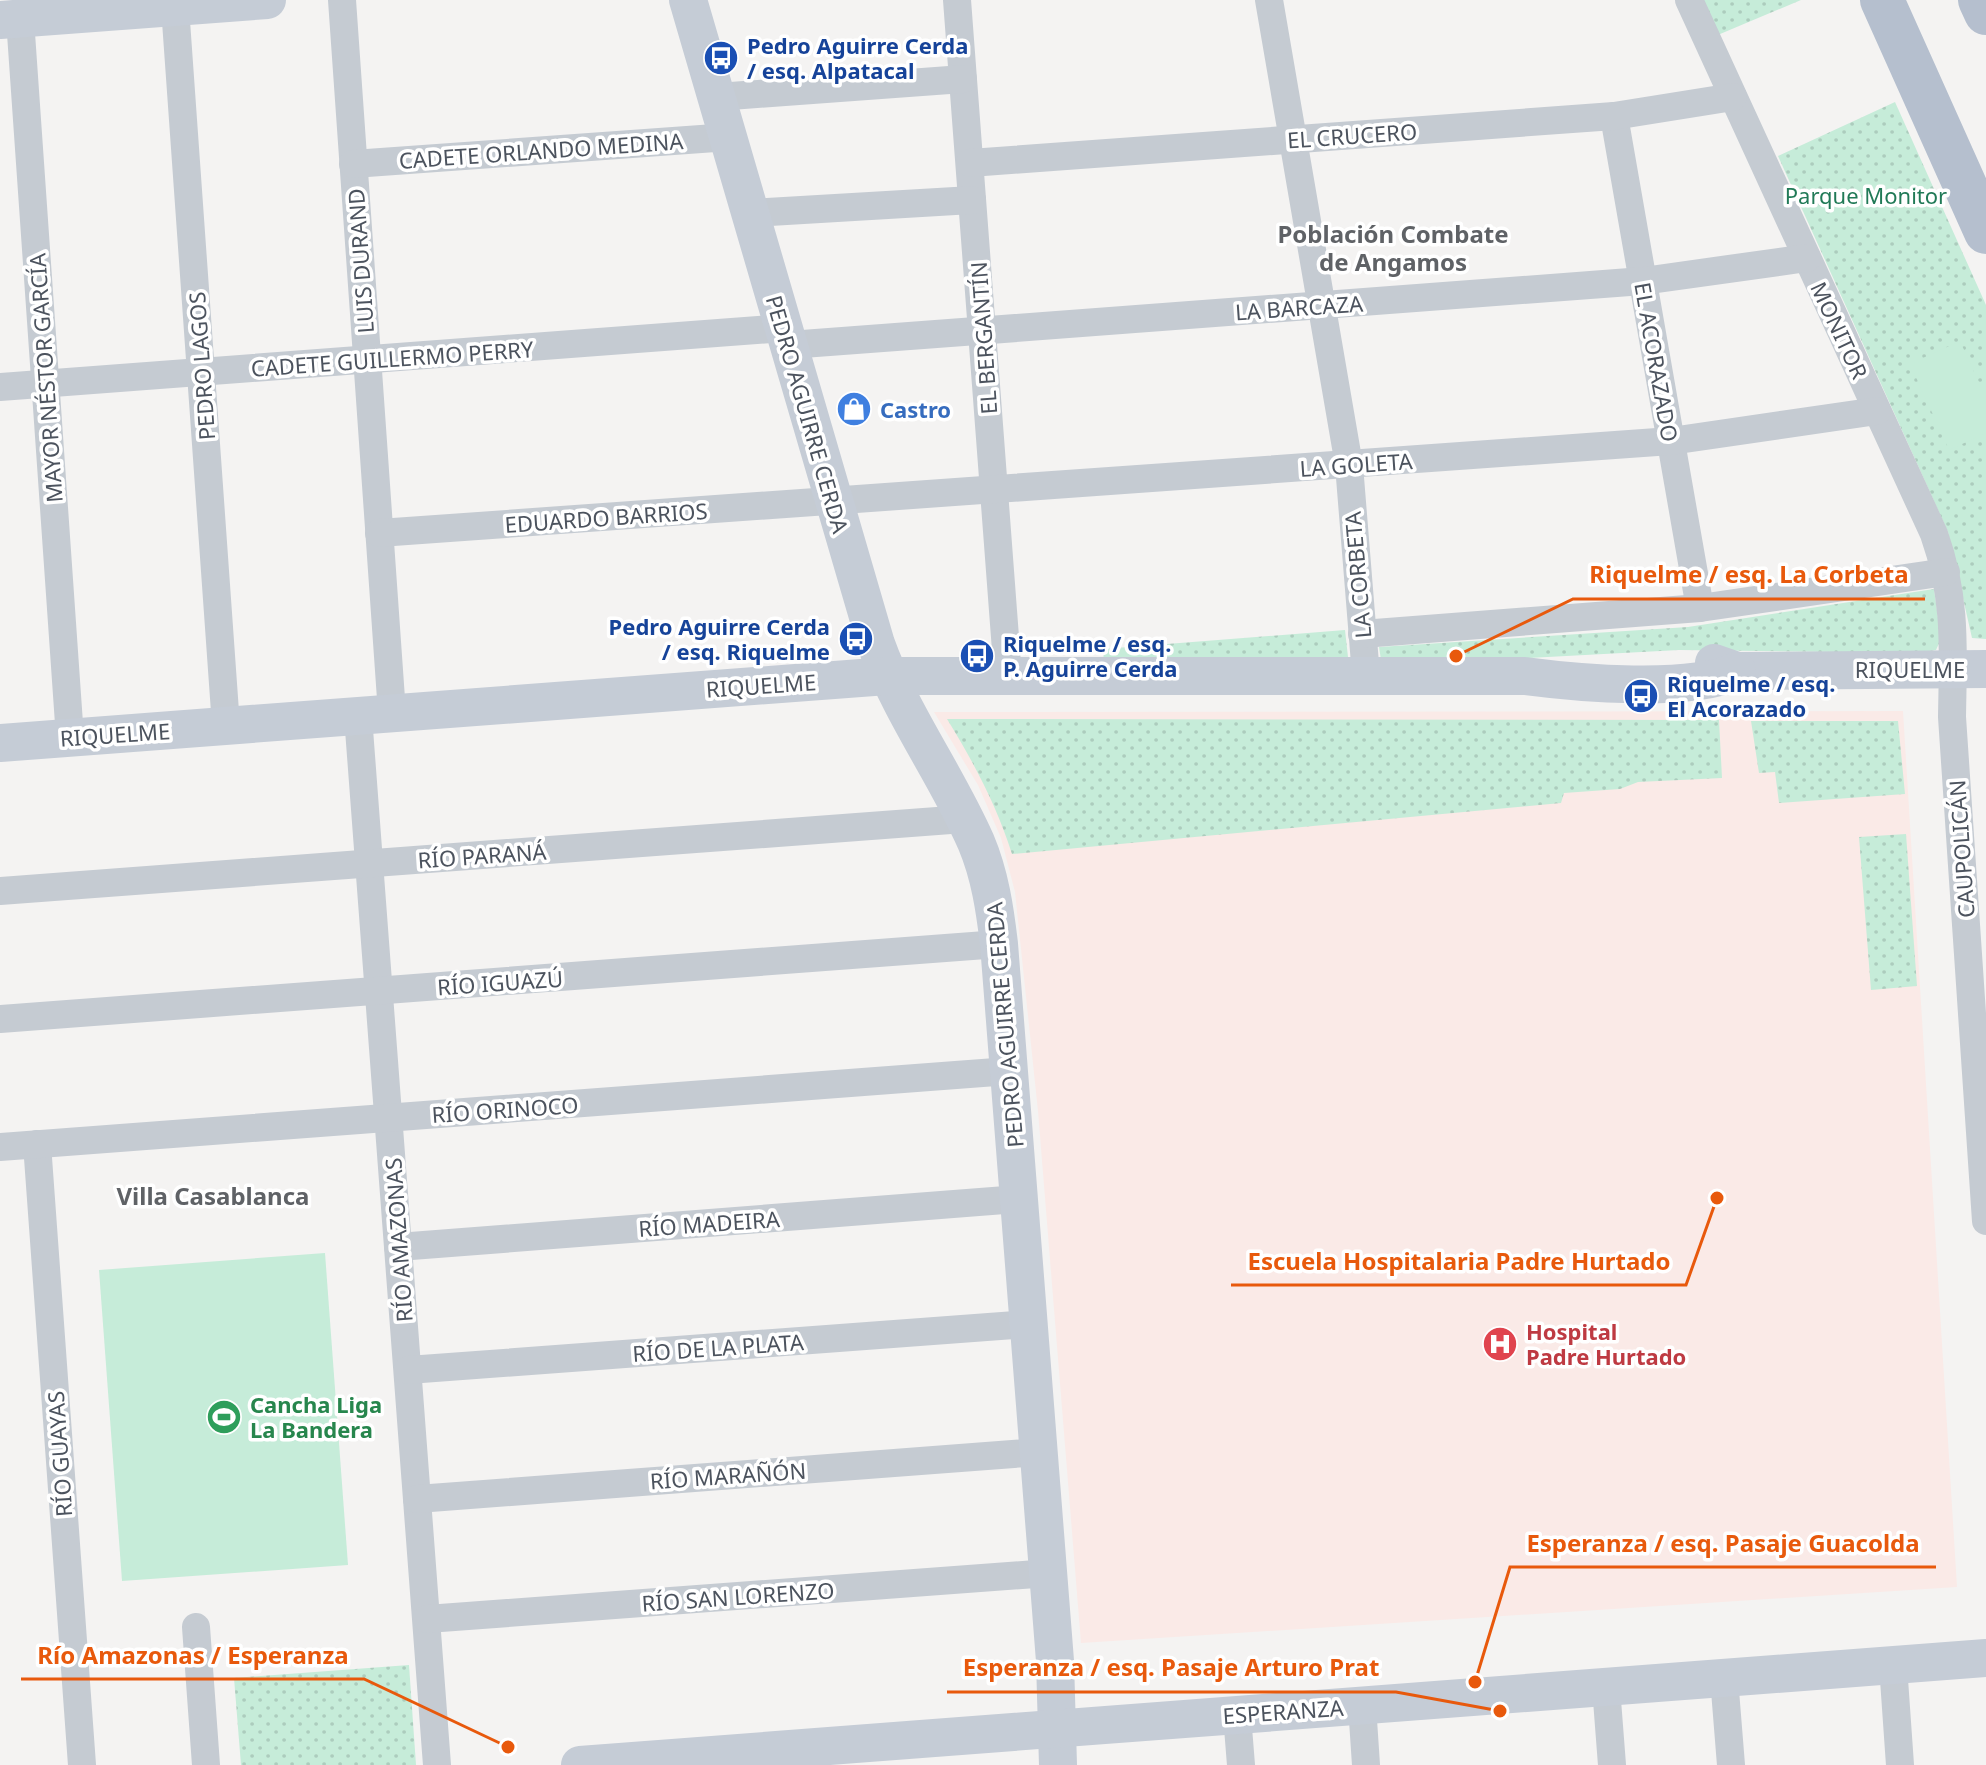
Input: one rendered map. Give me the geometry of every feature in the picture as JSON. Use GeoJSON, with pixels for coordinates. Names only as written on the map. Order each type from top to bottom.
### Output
{"type":"FeatureCollection","features":[{"type":"Feature","properties":{"kind":"main road"},"geometry":{"type":"LineString","coordinates":[[1882,0],[1986,232]]}},
{"type":"Feature","properties":{"kind":"main road"},"geometry":{"type":"LineString","coordinates":[[1980,0],[1986,13]]}},
{"type":"Feature","properties":{"kind":"street"},"geometry":{"type":"LineString","coordinates":[[10,19],[106,6],[175,7],[264,0]]}},
{"type":"Feature","properties":{"kind":"street","name":"LUIS DURAND"},"geometry":{"type":"LineString","coordinates":[[342,0],[379,533],[375,715]]}},
{"type":"Feature","properties":{"kind":"street","name":"PEDRO AGUIRRE CERDA"},"geometry":{"type":"LineString","coordinates":[[688,0],[832,501],[887,676],[964,819],[986,870],[999,944],[1049,1573],[1057,1747]]}},
{"type":"Feature","properties":{"kind":"street","name":"EL BERGANTÍN"},"geometry":{"type":"LineString","coordinates":[[957,0],[1008,677]]}},
{"type":"Feature","properties":{"kind":"street","name":"LA CORBETA"},"geometry":{"type":"LineString","coordinates":[[1269,0],[1324,305],[1349,465],[1366,676]]}},
{"type":"Feature","properties":{"kind":"street","name":"MONITOR"},"geometry":{"type":"LineString","coordinates":[[1689,0],[1934,534],[1946,572],[1955,642],[1970,669]]}},
{"type":"Feature","properties":{"kind":"street","name":"PEDRO LAGOS"},"geometry":{"type":"LineString","coordinates":[[175,7],[226,726]]}},
{"type":"Feature","properties":{"kind":"street","name":"MAYOR NÉSTOR GARCÍA"},"geometry":{"type":"LineString","coordinates":[[10,19],[45,384],[70,738]]}},
{"type":"Feature","properties":{"kind":"street"},"geometry":{"type":"LineString","coordinates":[[717,97],[963,79]]}},
{"type":"Feature","properties":{"kind":"street","name":"EL CRUCERO"},"geometry":{"type":"LineString","coordinates":[[970,163],[1614,116],[1733,97]]}},
{"type":"Feature","properties":{"kind":"street","name":"EL ACORAZADO"},"geometry":{"type":"LineString","coordinates":[[1614,116],[1700,608]]}},
{"type":"Feature","properties":{"kind":"street","name":"CADETE ORLANDO MEDINA"},"geometry":{"type":"LineString","coordinates":[[353,164],[729,137]]}},
{"type":"Feature","properties":{"kind":"street"},"geometry":{"type":"LineString","coordinates":[[751,213],[972,200]]}},
{"type":"Feature","properties":{"kind":"street","name":"LA BARCAZA"},"geometry":{"type":"LineString","coordinates":[[786,337],[982,331],[1643,281],[1807,258]]}},
{"type":"Feature","properties":{"kind":"street","name":"CADETE GUILLERMO PERRY"},"geometry":{"type":"LineString","coordinates":[[0,387],[367,360],[786,337]]}},
{"type":"Feature","properties":{"kind":"street","name":"LA GOLETA"},"geometry":{"type":"LineString","coordinates":[[832,501],[1671,441],[1877,411]]}},
{"type":"Feature","properties":{"kind":"street","name":"EDUARDO BARRIOS"},"geometry":{"type":"LineString","coordinates":[[379,533],[832,501]]}},
{"type":"Feature","properties":{"kind":"street"},"geometry":{"type":"LineString","coordinates":[[1362,634],[1700,608],[1946,572]]}},
{"type":"Feature","properties":{"kind":"street","name":"RIQUELME"},"geometry":{"type":"LineString","coordinates":[[0,743],[887,676],[1525,676],[1601,682],[1711,681],[1737,671],[1970,669]]}},
{"type":"Feature","properties":{"kind":"street","name":"CAUPOLICÁN"},"geometry":{"type":"LineString","coordinates":[[1970,669],[1952,717],[1986,1221]]}},
{"type":"Feature","properties":{"kind":"street","name":"RÍO AMAZONAS"},"geometry":{"type":"LineString","coordinates":[[375,715],[369,863],[437,1765]]}},
{"type":"Feature","properties":{"kind":"street","name":"RÍO PARANÁ"},"geometry":{"type":"LineString","coordinates":[[0,891],[964,819]]}},
{"type":"Feature","properties":{"kind":"street","name":"RÍO IGUAZÚ"},"geometry":{"type":"LineString","coordinates":[[0,1019],[999,944]]}},
{"type":"Feature","properties":{"kind":"street","name":"RÍO ORINOCO"},"geometry":{"type":"LineString","coordinates":[[0,1147],[1009,1071]]}},
{"type":"Feature","properties":{"kind":"street","name":"RÍO GUAYAS"},"geometry":{"type":"LineString","coordinates":[[37,1144],[82,1765]]}},
{"type":"Feature","properties":{"kind":"street","name":"RÍO MADEIRA"},"geometry":{"type":"LineString","coordinates":[[398,1247],[1019,1199]]}},
{"type":"Feature","properties":{"kind":"street","name":"RÍO DE LA PLATA"},"geometry":{"type":"LineString","coordinates":[[408,1370],[1029,1324]]}},
{"type":"Feature","properties":{"kind":"street","name":"RÍO MARAÑÓN"},"geometry":{"type":"LineString","coordinates":[[417,1499],[1039,1452]]}},
{"type":"Feature","properties":{"kind":"street","name":"RÍO SAN LORENZO"},"geometry":{"type":"LineString","coordinates":[[427,1619],[1049,1573]]}},
{"type":"Feature","properties":{"kind":"street"},"geometry":{"type":"LineString","coordinates":[[196,1627],[206,1765]]}},
{"type":"Feature","properties":{"kind":"street","name":"ESPERANZA"},"geometry":{"type":"LineString","coordinates":[[580,1765],[1057,1747],[1237,1715],[1986,1658]]}},
{"type":"Feature","properties":{"kind":"street"},"geometry":{"type":"LineString","coordinates":[[1893,1665],[1900,1765]]}},
{"type":"Feature","properties":{"kind":"street"},"geometry":{"type":"LineString","coordinates":[[1724,1678],[1731,1765]]}},
{"type":"Feature","properties":{"kind":"street"},"geometry":{"type":"LineString","coordinates":[[1606,1687],[1612,1765]]}},
{"type":"Feature","properties":{"kind":"street"},"geometry":{"type":"LineString","coordinates":[[1362,1705],[1366,1765]]}},
{"type":"Feature","properties":{"kind":"street"},"geometry":{"type":"LineString","coordinates":[[1237,1715],[1241,1765]]}},
{"type":"Feature","properties":{"kind":"shaded area","name":"Hospital Padre Hurtado"},"geometry":{"type":"Polygon","coordinates":[[[1903,711],[1957,1587],[1081,1643],[1038,1111],[1015,892],[1001,838],[978,785],[934,712],[1903,711]]]}},
{"type":"Feature","properties":{"kind":"green space"},"geometry":{"type":"Polygon","coordinates":[[[1698,0],[1801,0],[1713,37],[1698,0]]]}},
{"type":"Feature","properties":{"kind":"green space","name":"Parque Monitor"},"geometry":{"type":"Polygon","coordinates":[[[1895,102],[1986,305],[1986,639],[1972,638],[1948,532],[1778,156],[1895,102]]]}},
{"type":"Feature","properties":{"kind":"green space"},"geometry":{"type":"Polygon","coordinates":[[[1960,341],[1986,398],[1986,433],[1949,450],[1910,364],[1960,341]]]}},
{"type":"Feature","properties":{"kind":"green space"},"geometry":{"type":"Polygon","coordinates":[[[1934,589],[1941,639],[1936,650],[1919,653],[1679,650],[1382,666],[1379,647],[1688,627],[1934,589]]]}},
{"type":"Feature","properties":{"kind":"green space"},"geometry":{"type":"Polygon","coordinates":[[[1345,630],[1349,666],[1104,664],[1103,649],[1345,630]]]}},
{"type":"Feature","properties":{"kind":"green space"},"geometry":{"type":"Polygon","coordinates":[[[947,719],[1719,720],[1722,778],[1638,782],[1620,789],[1564,793],[1561,803],[1012,854],[984,784],[947,719]]]}},
{"type":"Feature","properties":{"kind":"green space"},"geometry":{"type":"Polygon","coordinates":[[[1751,721],[1898,721],[1905,794],[1779,803],[1775,772],[1759,773],[1751,721]]]}},
{"type":"Feature","properties":{"kind":"green space"},"geometry":{"type":"Polygon","coordinates":[[[1906,834],[1917,986],[1871,990],[1859,837],[1906,834]]]}},
{"type":"Feature","properties":{"kind":"green space","name":"Cancha Liga La Bandera"},"geometry":{"type":"Polygon","coordinates":[[[325,1253],[348,1565],[122,1581],[99,1270],[325,1253]]]}},
{"type":"Feature","properties":{"kind":"green space"},"geometry":{"type":"Polygon","coordinates":[[[409,1665],[416,1765],[241,1765],[234,1678],[409,1665]]]}},
{"type":"Feature","properties":{"kind":"place","name":"Pedro Aguirre Cerda / esq. Alpatacal"},"geometry":{"type":"Point","coordinates":[721,58]}},
{"type":"Feature","properties":{"kind":"place","name":"Castro"},"geometry":{"type":"Point","coordinates":[854,409]}},
{"type":"Feature","properties":{"kind":"place","name":"Pedro Aguirre Cerda / esq. Riquelme"},"geometry":{"type":"Point","coordinates":[856,639]}},
{"type":"Feature","properties":{"kind":"place","name":"Riquelme / esq. P. Aguirre Cerda"},"geometry":{"type":"Point","coordinates":[977,656]}},
{"type":"Feature","properties":{"kind":"place","name":"Riquelme / esq. La Corbeta"},"geometry":{"type":"Point","coordinates":[1456,656]}},
{"type":"Feature","properties":{"kind":"place","name":"Riquelme / esq. El Acorazado"},"geometry":{"type":"Point","coordinates":[1641,696]}},
{"type":"Feature","properties":{"kind":"place","name":"Escuela Hospitalaria Padre Hurtado"},"geometry":{"type":"Point","coordinates":[1717,1198]}},
{"type":"Feature","properties":{"kind":"place","name":"Hospital Padre Hurtado"},"geometry":{"type":"Point","coordinates":[1500,1344]}},
{"type":"Feature","properties":{"kind":"place","name":"Cancha Liga La Bandera"},"geometry":{"type":"Point","coordinates":[224,1417]}},
{"type":"Feature","properties":{"kind":"place","name":"Esperanza / esq. Pasaje Guacolda"},"geometry":{"type":"Point","coordinates":[1475,1682]}},
{"type":"Feature","properties":{"kind":"place","name":"Esperanza / esq. Pasaje Arturo Prat"},"geometry":{"type":"Point","coordinates":[1500,1711]}},
{"type":"Feature","properties":{"kind":"place","name":"Río Amazonas / Esperanza"},"geometry":{"type":"Point","coordinates":[508,1747]}},
{"type":"Feature","properties":{"kind":"district","name":"Población Combate de Angamos"},"geometry":{"type":"Point","coordinates":[1393,247]}},
{"type":"Feature","properties":{"kind":"district","name":"Villa Casablanca"},"geometry":{"type":"Point","coordinates":[213,1195]}}]}
